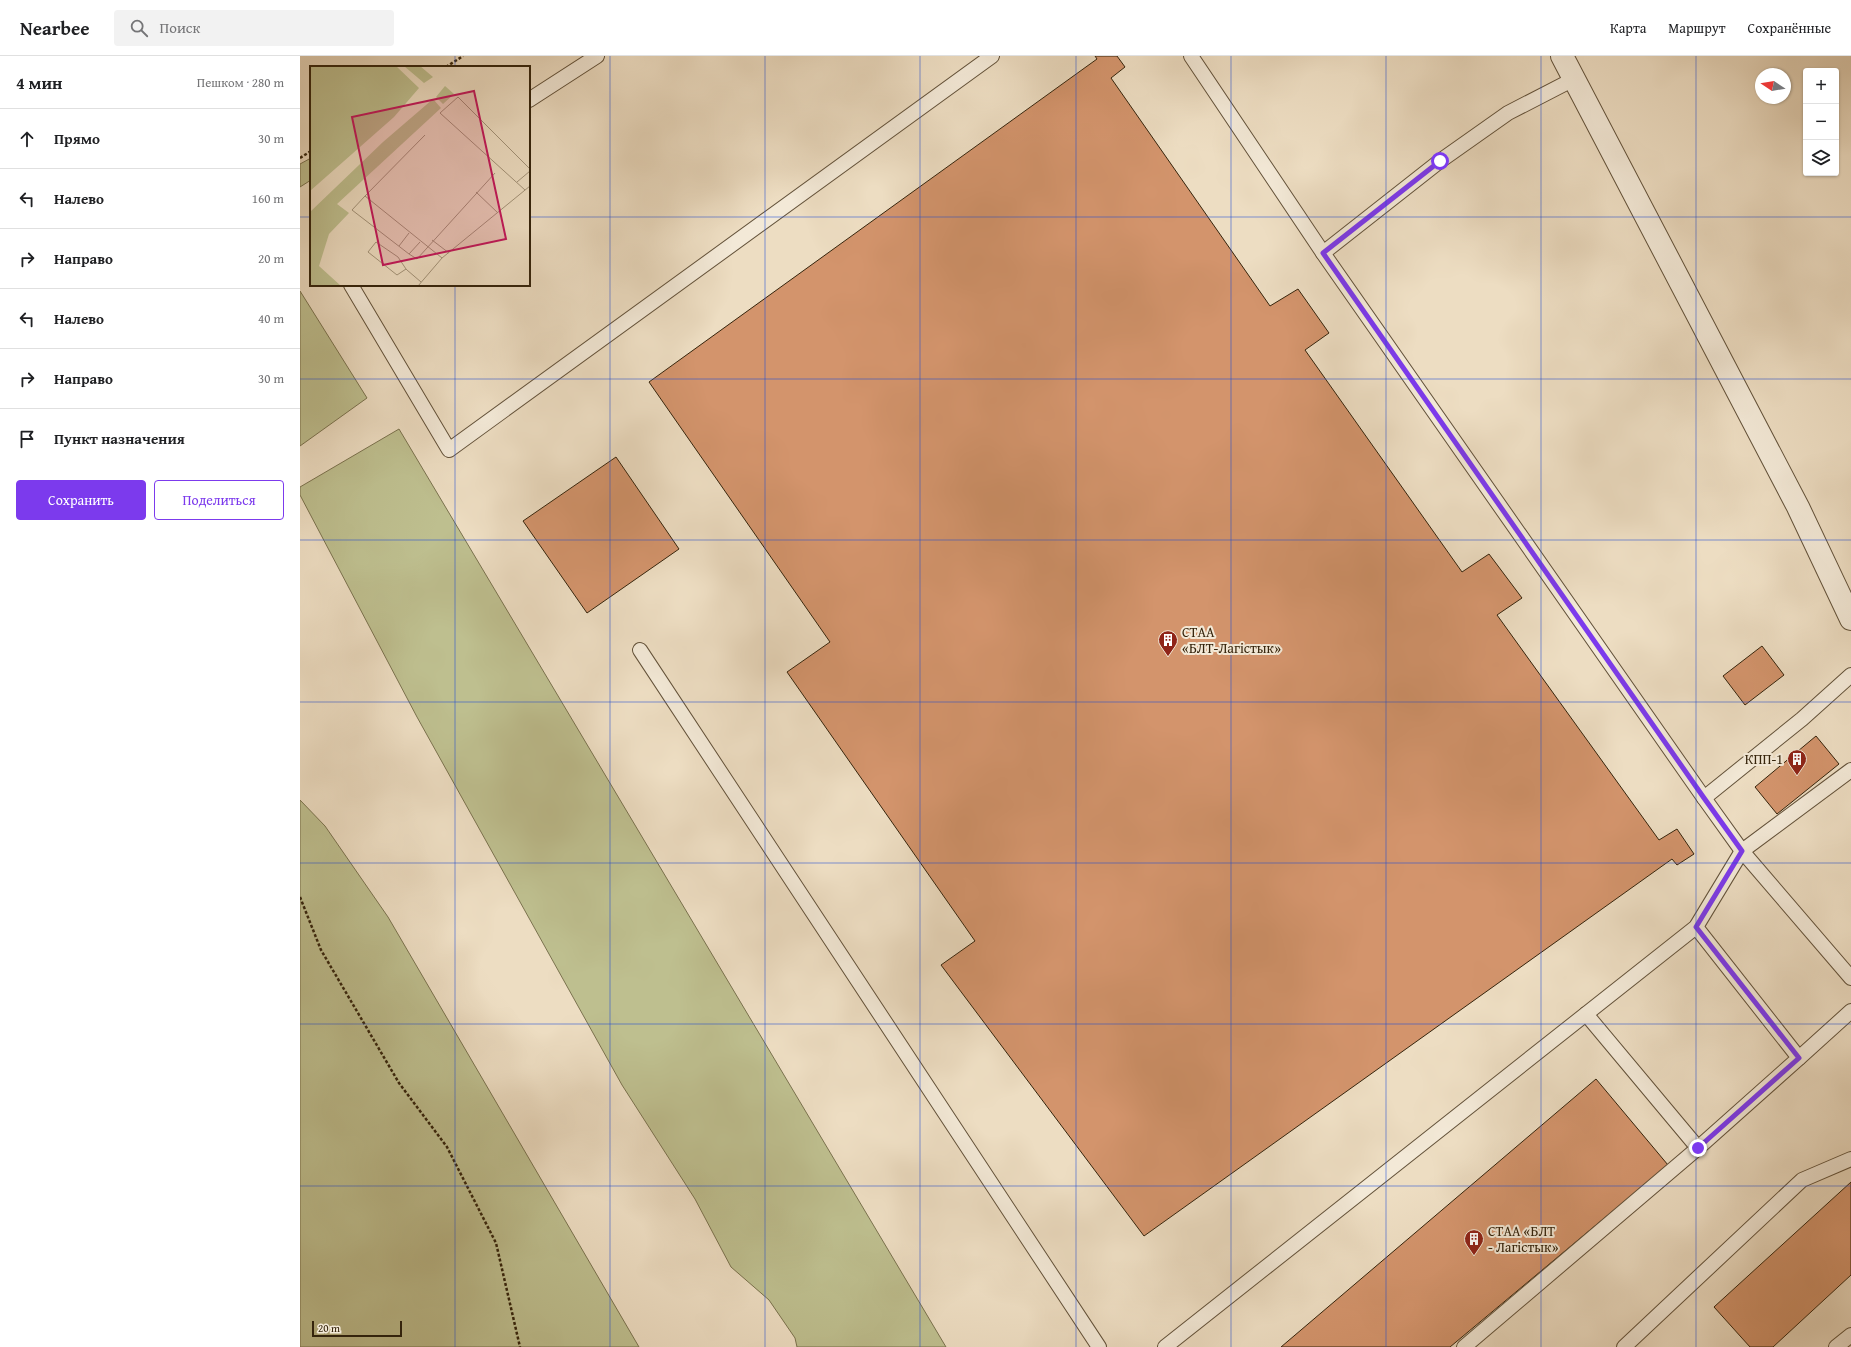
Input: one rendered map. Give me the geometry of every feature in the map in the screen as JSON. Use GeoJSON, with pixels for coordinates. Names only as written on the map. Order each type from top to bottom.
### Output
{"type":"FeatureCollection","features":[{"type":"Feature","properties":{"kind":"street"},"geometry":{"type":"LineString","coordinates":[[1562,56],[1798,507],[1851,619]]}},
{"type":"Feature","properties":{"kind":"lane"},"geometry":{"type":"LineString","coordinates":[[530,99],[597,56]]}},
{"type":"Feature","properties":{"kind":"lane"},"geometry":{"type":"LineString","coordinates":[[352,286],[449,450],[992,56]]}},
{"type":"Feature","properties":{"kind":"lane"},"geometry":{"type":"LineString","coordinates":[[1191,56],[1323,253],[1704,798],[1742,851],[1851,978]]}},
{"type":"Feature","properties":{"kind":"lane"},"geometry":{"type":"LineString","coordinates":[[1323,253],[1440,161],[1508,113],[1574,79]]}},
{"type":"Feature","properties":{"kind":"lane"},"geometry":{"type":"LineString","coordinates":[[640,650],[1099,1347]]}},
{"type":"Feature","properties":{"kind":"lane"},"geometry":{"type":"LineString","coordinates":[[1704,798],[1802,719],[1851,675]]}},
{"type":"Feature","properties":{"kind":"lane"},"geometry":{"type":"LineString","coordinates":[[1165,1347],[1696,927],[1742,851],[1851,770]]}},
{"type":"Feature","properties":{"kind":"lane"},"geometry":{"type":"LineString","coordinates":[[1696,927],[1799,1058]]}},
{"type":"Feature","properties":{"kind":"lane"},"geometry":{"type":"LineString","coordinates":[[1464,1347],[1698,1148],[1851,1011]]}},
{"type":"Feature","properties":{"kind":"lane"},"geometry":{"type":"LineString","coordinates":[[1586,1014],[1698,1148]]}},
{"type":"Feature","properties":{"kind":"lane"},"geometry":{"type":"LineString","coordinates":[[1624,1347],[1802,1180],[1851,1159]]}},
{"type":"Feature","properties":{"kind":"lane"},"geometry":{"type":"LineString","coordinates":[[1836,1347],[1851,1335]]}},
{"type":"Feature","properties":{"kind":"path"},"geometry":{"type":"LineString","coordinates":[[448,66],[463,56]]}},
{"type":"Feature","properties":{"kind":"path"},"geometry":{"type":"LineString","coordinates":[[300,158],[310,152]]}},
{"type":"Feature","properties":{"kind":"path"},"geometry":{"type":"LineString","coordinates":[[300,897],[321,950],[399,1083],[447,1147],[496,1243],[520,1347]]}},
{"type":"Feature","properties":{"kind":"green space"},"geometry":{"type":"Polygon","coordinates":[[[310,159],[310,181],[300,187],[300,164],[310,159]]]}},
{"type":"Feature","properties":{"kind":"green space"},"geometry":{"type":"Polygon","coordinates":[[[300,291],[367,398],[300,446],[300,291]]]}},
{"type":"Feature","properties":{"kind":"green space"},"geometry":{"type":"Polygon","coordinates":[[[399,429],[946,1347],[797,1347],[795,1338],[769,1300],[731,1267],[695,1199],[622,1085],[417,717],[300,495],[300,487],[399,429]]]}},
{"type":"Feature","properties":{"kind":"green space"},"geometry":{"type":"Polygon","coordinates":[[[300,800],[325,826],[388,917],[639,1347],[300,1347],[300,800]]]}},
{"type":"Feature","properties":{"kind":"building","name":"СТАА «БЛТ-Лагістык»"},"geometry":{"type":"Polygon","coordinates":[[[1095,56],[1117,56],[1125,67],[1111,78],[1270,306],[1298,289],[1329,333],[1305,350],[1462,572],[1489,554],[1522,598],[1497,615],[1659,840],[1677,829],[1694,854],[1677,865],[1672,859],[1144,1236],[941,965],[975,941],[787,672],[830,642],[649,382],[1097,59],[1095,56]]]}},
{"type":"Feature","properties":{"kind":"building"},"geometry":{"type":"Polygon","coordinates":[[[616,457],[679,549],[587,613],[523,521],[616,457]]]}},
{"type":"Feature","properties":{"kind":"building"},"geometry":{"type":"Polygon","coordinates":[[[1762,646],[1784,675],[1745,705],[1723,676],[1762,646]]]}},
{"type":"Feature","properties":{"kind":"building","name":"КПП-1"},"geometry":{"type":"Polygon","coordinates":[[[1816,736],[1839,764],[1777,814],[1755,787],[1816,736]]]}},
{"type":"Feature","properties":{"kind":"building","name":"СТАА «БЛТ - Лагістык»"},"geometry":{"type":"Polygon","coordinates":[[[1596,1079],[1668,1165],[1450,1347],[1281,1347],[1596,1079]]]}},
{"type":"Feature","properties":{"kind":"building"},"geometry":{"type":"Polygon","coordinates":[[[1851,1182],[1851,1275],[1773,1347],[1750,1347],[1714,1307],[1851,1182]]]}},
{"type":"Feature","properties":{"kind":"place","name":"СТАА «БЛТ-Лагістык»"},"geometry":{"type":"Point","coordinates":[1168,657]}},
{"type":"Feature","properties":{"kind":"place","name":"КПП-1"},"geometry":{"type":"Point","coordinates":[1797,776]}},
{"type":"Feature","properties":{"kind":"place","name":"СТАА «БЛТ - Лагістык»"},"geometry":{"type":"Point","coordinates":[1474,1256]}},
{"type":"Feature","properties":{"kind":"route"},"geometry":{"type":"LineString","coordinates":[[1440,161],[1323,253],[1742,851],[1696,927],[1799,1058],[1698,1148]]}}]}
